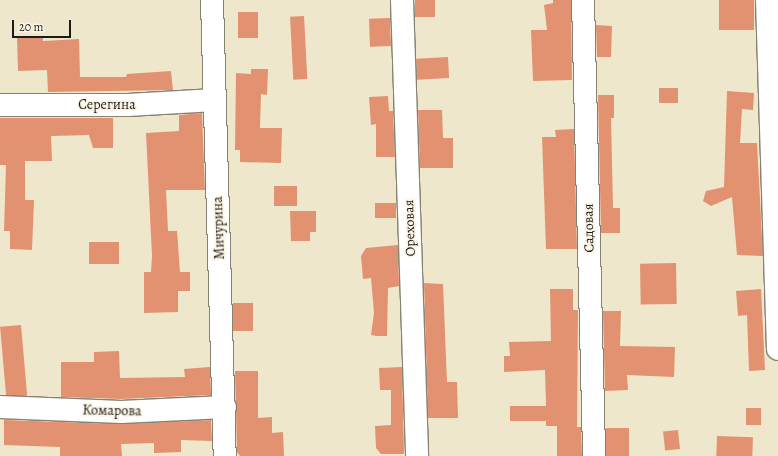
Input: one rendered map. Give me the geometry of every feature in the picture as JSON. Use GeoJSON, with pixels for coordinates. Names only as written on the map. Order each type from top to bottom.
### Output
{"type":"FeatureCollection","features":[{"type":"Feature","properties":{"kind":"street","name":"Мичурина"},"geometry":{"type":"LineString","coordinates":[[212,0],[225,407],[225,456]]}},
{"type":"Feature","properties":{"kind":"street","name":"Ореховая"},"geometry":{"type":"LineString","coordinates":[[402,0],[417,456]]}},
{"type":"Feature","properties":{"kind":"street","name":"Садовая"},"geometry":{"type":"LineString","coordinates":[[583,0],[594,456]]}},
{"type":"Feature","properties":{"kind":"street"},"geometry":{"type":"LineString","coordinates":[[767,0],[778,349]]}},
{"type":"Feature","properties":{"kind":"street","name":"Серегина"},"geometry":{"type":"LineString","coordinates":[[0,105],[128,106],[215,100]]}},
{"type":"Feature","properties":{"kind":"street","name":"Комарова"},"geometry":{"type":"LineString","coordinates":[[0,407],[120,412],[225,407]]}},
{"type":"Feature","properties":{"kind":"building"},"geometry":{"type":"Polygon","coordinates":[[[415,0],[435,0],[435,17],[415,17],[415,0]]]}},
{"type":"Feature","properties":{"kind":"building"},"geometry":{"type":"Polygon","coordinates":[[[553,0],[571,0],[572,80],[533,81],[531,30],[547,30],[544,5],[553,3],[553,0]]]}},
{"type":"Feature","properties":{"kind":"building"},"geometry":{"type":"Polygon","coordinates":[[[719,0],[754,0],[754,30],[719,30],[719,0]]]}},
{"type":"Feature","properties":{"kind":"building"},"geometry":{"type":"Polygon","coordinates":[[[238,12],[258,12],[258,38],[238,38],[238,12]]]}},
{"type":"Feature","properties":{"kind":"building"},"geometry":{"type":"Polygon","coordinates":[[[304,16],[307,79],[293,80],[290,17],[304,16]]]}},
{"type":"Feature","properties":{"kind":"building"},"geometry":{"type":"Polygon","coordinates":[[[390,18],[391,46],[370,47],[369,19],[390,18]]]}},
{"type":"Feature","properties":{"kind":"building"},"geometry":{"type":"Polygon","coordinates":[[[596,25],[612,26],[611,57],[597,57],[596,25]]]}},
{"type":"Feature","properties":{"kind":"building"},"geometry":{"type":"Polygon","coordinates":[[[43,36],[43,41],[79,39],[80,77],[126,77],[127,74],[171,71],[173,90],[48,92],[47,70],[18,71],[17,37],[43,36]]]}},
{"type":"Feature","properties":{"kind":"building"},"geometry":{"type":"Polygon","coordinates":[[[448,57],[449,78],[417,80],[416,59],[448,57]]]}},
{"type":"Feature","properties":{"kind":"building"},"geometry":{"type":"Polygon","coordinates":[[[251,69],[268,69],[267,95],[261,94],[260,128],[282,128],[281,163],[240,162],[240,150],[235,150],[236,73],[251,74],[251,69]]]}},
{"type":"Feature","properties":{"kind":"building"},"geometry":{"type":"Polygon","coordinates":[[[659,88],[678,88],[678,103],[659,103],[659,88]]]}},
{"type":"Feature","properties":{"kind":"building"},"geometry":{"type":"Polygon","coordinates":[[[727,91],[754,93],[753,110],[742,109],[740,143],[757,143],[763,256],[737,255],[732,197],[711,206],[703,201],[706,191],[724,187],[727,91]]]}},
{"type":"Feature","properties":{"kind":"building"},"geometry":{"type":"Polygon","coordinates":[[[598,95],[614,95],[614,118],[611,118],[613,208],[620,208],[620,233],[601,233],[598,95]]]}},
{"type":"Feature","properties":{"kind":"building"},"geometry":{"type":"Polygon","coordinates":[[[388,96],[389,111],[393,111],[395,157],[376,157],[376,124],[371,125],[369,97],[388,96]]]}},
{"type":"Feature","properties":{"kind":"building"},"geometry":{"type":"Polygon","coordinates":[[[418,110],[442,110],[443,138],[453,138],[453,168],[420,168],[418,110]]]}},
{"type":"Feature","properties":{"kind":"building"},"geometry":{"type":"Polygon","coordinates":[[[202,113],[205,190],[166,190],[168,231],[177,231],[180,272],[190,272],[190,291],[178,291],[178,312],[144,313],[144,272],[151,272],[152,256],[146,133],[179,131],[179,115],[202,113]]]}},
{"type":"Feature","properties":{"kind":"building"},"geometry":{"type":"Polygon","coordinates":[[[0,118],[113,118],[113,148],[93,148],[89,135],[51,136],[52,161],[25,161],[25,200],[34,200],[32,250],[10,249],[10,231],[4,231],[6,165],[0,165],[0,118]]]}},
{"type":"Feature","properties":{"kind":"building"},"geometry":{"type":"Polygon","coordinates":[[[574,129],[577,249],[546,249],[542,137],[556,137],[555,130],[574,129]]]}},
{"type":"Feature","properties":{"kind":"building"},"geometry":{"type":"Polygon","coordinates":[[[274,186],[297,186],[297,206],[274,206],[274,186]]]}},
{"type":"Feature","properties":{"kind":"building"},"geometry":{"type":"Polygon","coordinates":[[[375,203],[396,203],[396,218],[375,218],[375,203]]]}},
{"type":"Feature","properties":{"kind":"building"},"geometry":{"type":"Polygon","coordinates":[[[290,211],[316,211],[316,232],[310,232],[310,241],[291,241],[290,211]]]}},
{"type":"Feature","properties":{"kind":"building"},"geometry":{"type":"Polygon","coordinates":[[[89,242],[119,242],[119,264],[89,264],[89,242]]]}},
{"type":"Feature","properties":{"kind":"building"},"geometry":{"type":"Polygon","coordinates":[[[398,245],[399,286],[388,288],[387,336],[371,335],[374,313],[371,278],[363,279],[361,256],[366,248],[398,245]]]}},
{"type":"Feature","properties":{"kind":"building"},"geometry":{"type":"Polygon","coordinates":[[[676,263],[677,304],[641,305],[640,264],[676,263]]]}},
{"type":"Feature","properties":{"kind":"building"},"geometry":{"type":"Polygon","coordinates":[[[424,283],[443,284],[447,382],[457,382],[458,418],[428,418],[424,283]]]}},
{"type":"Feature","properties":{"kind":"building"},"geometry":{"type":"Polygon","coordinates":[[[550,289],[573,289],[573,310],[578,310],[577,427],[581,427],[582,456],[557,456],[557,426],[546,426],[546,421],[510,421],[510,406],[546,406],[545,370],[504,372],[504,356],[510,356],[509,342],[551,341],[550,289]]]}},
{"type":"Feature","properties":{"kind":"building"},"geometry":{"type":"Polygon","coordinates":[[[761,289],[765,370],[749,371],[747,315],[738,316],[736,291],[761,289]]]}},
{"type":"Feature","properties":{"kind":"building"},"geometry":{"type":"Polygon","coordinates":[[[233,303],[253,303],[253,331],[233,331],[233,303]]]}},
{"type":"Feature","properties":{"kind":"building"},"geometry":{"type":"Polygon","coordinates":[[[603,311],[621,311],[620,346],[675,347],[674,377],[627,375],[628,390],[605,391],[603,311]]]}},
{"type":"Feature","properties":{"kind":"building"},"geometry":{"type":"Polygon","coordinates":[[[21,325],[27,396],[6,398],[0,327],[21,325]]]}},
{"type":"Feature","properties":{"kind":"building"},"geometry":{"type":"Polygon","coordinates":[[[119,351],[120,378],[185,377],[184,369],[210,367],[211,395],[121,399],[61,397],[61,362],[94,362],[94,352],[119,351]]]}},
{"type":"Feature","properties":{"kind":"building"},"geometry":{"type":"Polygon","coordinates":[[[402,367],[404,454],[381,454],[376,448],[375,426],[391,425],[391,390],[380,390],[379,368],[402,367]]]}},
{"type":"Feature","properties":{"kind":"building"},"geometry":{"type":"Polygon","coordinates":[[[235,371],[258,371],[258,418],[272,417],[272,433],[283,432],[284,456],[240,456],[237,452],[235,371]]]}},
{"type":"Feature","properties":{"kind":"building"},"geometry":{"type":"Polygon","coordinates":[[[746,408],[761,408],[761,425],[746,425],[746,408]]]}},
{"type":"Feature","properties":{"kind":"building"},"geometry":{"type":"Polygon","coordinates":[[[4,420],[120,424],[211,420],[212,441],[181,440],[181,452],[154,453],[154,443],[121,444],[122,456],[60,456],[60,447],[4,445],[4,420]]]}},
{"type":"Feature","properties":{"kind":"building"},"geometry":{"type":"Polygon","coordinates":[[[606,428],[629,428],[629,456],[606,456],[606,428]]]}},
{"type":"Feature","properties":{"kind":"building"},"geometry":{"type":"Polygon","coordinates":[[[678,430],[680,449],[665,450],[663,432],[678,430]]]}},
{"type":"Feature","properties":{"kind":"building"},"geometry":{"type":"Polygon","coordinates":[[[717,436],[753,437],[752,456],[716,456],[717,436]]]}}]}
